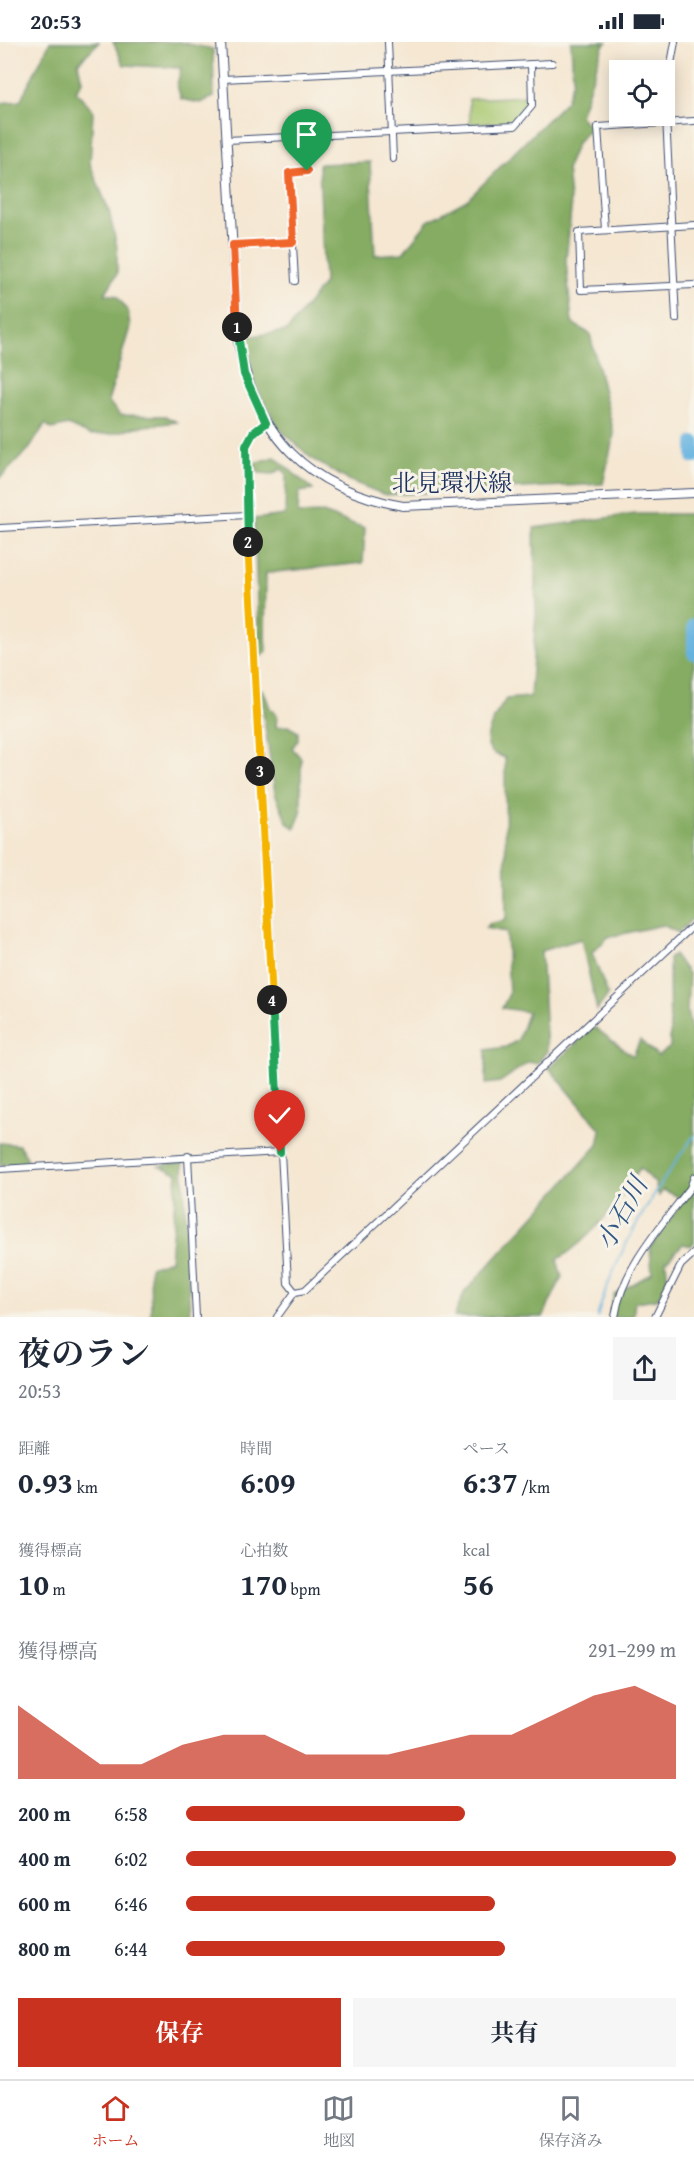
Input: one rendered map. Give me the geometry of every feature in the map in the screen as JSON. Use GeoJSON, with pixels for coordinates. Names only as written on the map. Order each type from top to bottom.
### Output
{"type":"FeatureCollection","features":[{"type":"Feature","properties":{"kind":"main road","name":"北見環状線"},"geometry":{"type":"LineString","coordinates":[[221,42],[238,341],[244,374],[266,423],[289,452],[319,476],[345,490],[376,501],[429,507],[694,493]]}},
{"type":"Feature","properties":{"kind":"street"},"geometry":{"type":"LineString","coordinates":[[388,42],[393,159]]}},
{"type":"Feature","properties":{"kind":"street"},"geometry":{"type":"LineString","coordinates":[[672,60],[675,42]]}},
{"type":"Feature","properties":{"kind":"street"},"geometry":{"type":"LineString","coordinates":[[223,80],[552,63]]}},
{"type":"Feature","properties":{"kind":"street"},"geometry":{"type":"LineString","coordinates":[[227,141],[515,126],[532,106],[531,65]]}},
{"type":"Feature","properties":{"kind":"street"},"geometry":{"type":"LineString","coordinates":[[675,123],[694,121]]}},
{"type":"Feature","properties":{"kind":"street"},"geometry":{"type":"LineString","coordinates":[[605,230],[598,127],[621,126]]}},
{"type":"Feature","properties":{"kind":"street"},"geometry":{"type":"LineString","coordinates":[[666,126],[676,319]]}},
{"type":"Feature","properties":{"kind":"street"},"geometry":{"type":"LineString","coordinates":[[295,281],[289,173],[307,171]]}},
{"type":"Feature","properties":{"kind":"street"},"geometry":{"type":"LineString","coordinates":[[694,225],[579,232],[581,290],[694,285]]}},
{"type":"Feature","properties":{"kind":"street"},"geometry":{"type":"LineString","coordinates":[[233,245],[293,242]]}},
{"type":"Feature","properties":{"kind":"street"},"geometry":{"type":"LineString","coordinates":[[266,423],[253,433],[246,446],[247,514],[288,1283],[295,1292]]}},
{"type":"Feature","properties":{"kind":"street"},"geometry":{"type":"LineString","coordinates":[[0,528],[247,514]]}},
{"type":"Feature","properties":{"kind":"street"},"geometry":{"type":"LineString","coordinates":[[278,1317],[295,1292],[305,1290],[694,925]]}},
{"type":"Feature","properties":{"kind":"street"},"geometry":{"type":"LineString","coordinates":[[0,1169],[280,1152]]}},
{"type":"Feature","properties":{"kind":"street"},"geometry":{"type":"LineString","coordinates":[[188,1156],[196,1317]]}},
{"type":"Feature","properties":{"kind":"street"},"geometry":{"type":"LineString","coordinates":[[615,1317],[617,1302],[646,1246],[690,1188],[694,1177]]}},
{"type":"Feature","properties":{"kind":"street"},"geometry":{"type":"LineString","coordinates":[[655,1317],[681,1265],[694,1253]]}},
{"type":"Feature","properties":{"kind":"green space"},"geometry":{"type":"Polygon","coordinates":[[[50,42],[99,42],[78,63],[82,81],[76,91],[93,111],[90,164],[109,211],[117,247],[117,274],[105,294],[117,296],[128,311],[130,327],[108,401],[120,415],[165,416],[177,422],[137,427],[111,434],[90,435],[68,425],[52,429],[45,424],[30,448],[0,478],[0,103],[20,101],[50,42]]]}},
{"type":"Feature","properties":{"kind":"green space"},"geometry":{"type":"Polygon","coordinates":[[[113,42],[179,42],[213,49],[214,97],[200,103],[181,99],[177,85],[181,68],[124,65],[113,42]]]}},
{"type":"Feature","properties":{"kind":"green space"},"geometry":{"type":"Polygon","coordinates":[[[571,42],[607,42],[603,46],[580,116],[590,127],[577,143],[567,168],[571,210],[566,261],[572,323],[590,334],[614,434],[603,484],[385,495],[348,480],[312,459],[279,428],[254,384],[247,337],[287,331],[324,283],[319,164],[370,162],[375,255],[403,253],[428,221],[467,200],[566,101],[573,80],[571,42]]]}},
{"type":"Feature","properties":{"kind":"green space"},"geometry":{"type":"Polygon","coordinates":[[[527,96],[527,104],[511,122],[470,124],[469,99],[527,96]]]}},
{"type":"Feature","properties":{"kind":"green space"},"geometry":{"type":"Polygon","coordinates":[[[275,457],[313,490],[299,492],[298,514],[323,513],[365,528],[363,563],[266,573],[265,640],[267,651],[262,656],[259,654],[254,519],[285,515],[286,473],[281,469],[273,474],[259,473],[254,463],[275,457]]]}},
{"type":"Feature","properties":{"kind":"green space"},"geometry":{"type":"Polygon","coordinates":[[[635,514],[694,514],[694,917],[678,933],[663,925],[608,937],[592,953],[608,995],[597,1010],[581,939],[541,951],[547,1051],[537,1064],[529,1062],[500,1082],[486,1084],[486,1050],[506,1047],[518,1040],[528,1012],[502,1008],[509,994],[506,932],[485,928],[489,924],[506,920],[505,758],[492,752],[487,740],[491,725],[506,699],[530,697],[536,615],[534,528],[635,514]]]}},
{"type":"Feature","properties":{"kind":"green space"},"geometry":{"type":"Polygon","coordinates":[[[263,689],[270,708],[277,716],[276,727],[288,726],[298,732],[298,740],[292,748],[301,758],[301,813],[295,828],[288,824],[275,793],[260,691],[263,689]]]}},
{"type":"Feature","properties":{"kind":"green space"},"geometry":{"type":"Polygon","coordinates":[[[674,954],[689,975],[687,1011],[694,1043],[694,1242],[691,1246],[683,1244],[666,1261],[668,1283],[657,1299],[635,1302],[633,1317],[609,1317],[614,1295],[652,1273],[650,1248],[684,1199],[663,1190],[659,1196],[655,1183],[640,1168],[593,1231],[557,1260],[562,1277],[543,1317],[454,1317],[464,1293],[598,1145],[601,1130],[549,1068],[594,1027],[633,1056],[640,1040],[658,1056],[670,1047],[669,959],[674,954]]]}},
{"type":"Feature","properties":{"kind":"green space"},"geometry":{"type":"Polygon","coordinates":[[[0,1143],[19,1145],[28,1159],[22,1164],[0,1165],[0,1143]]]}},
{"type":"Feature","properties":{"kind":"green space"},"geometry":{"type":"Polygon","coordinates":[[[183,1162],[190,1317],[151,1317],[150,1267],[170,1260],[177,1173],[159,1166],[183,1162]]]}},
{"type":"Feature","properties":{"kind":"waterway","name":"小石川"},"geometry":{"type":"LineString","coordinates":[[694,443],[694,457]]}},
{"type":"Feature","properties":{"kind":"waterway","name":"小石川"},"geometry":{"type":"LineString","coordinates":[[694,625],[694,653]]}},
{"type":"Feature","properties":{"kind":"waterway","name":"小石川"},"geometry":{"type":"LineString","coordinates":[[597,1317],[625,1245],[651,1200],[694,1136]]}},
{"type":"Feature","properties":{"kind":"route"},"geometry":{"type":"LineString","coordinates":[[280,1152],[247,514],[246,446],[253,433],[266,423],[255,403],[244,374],[238,341],[233,245],[293,242],[289,173],[307,171]]}}]}
